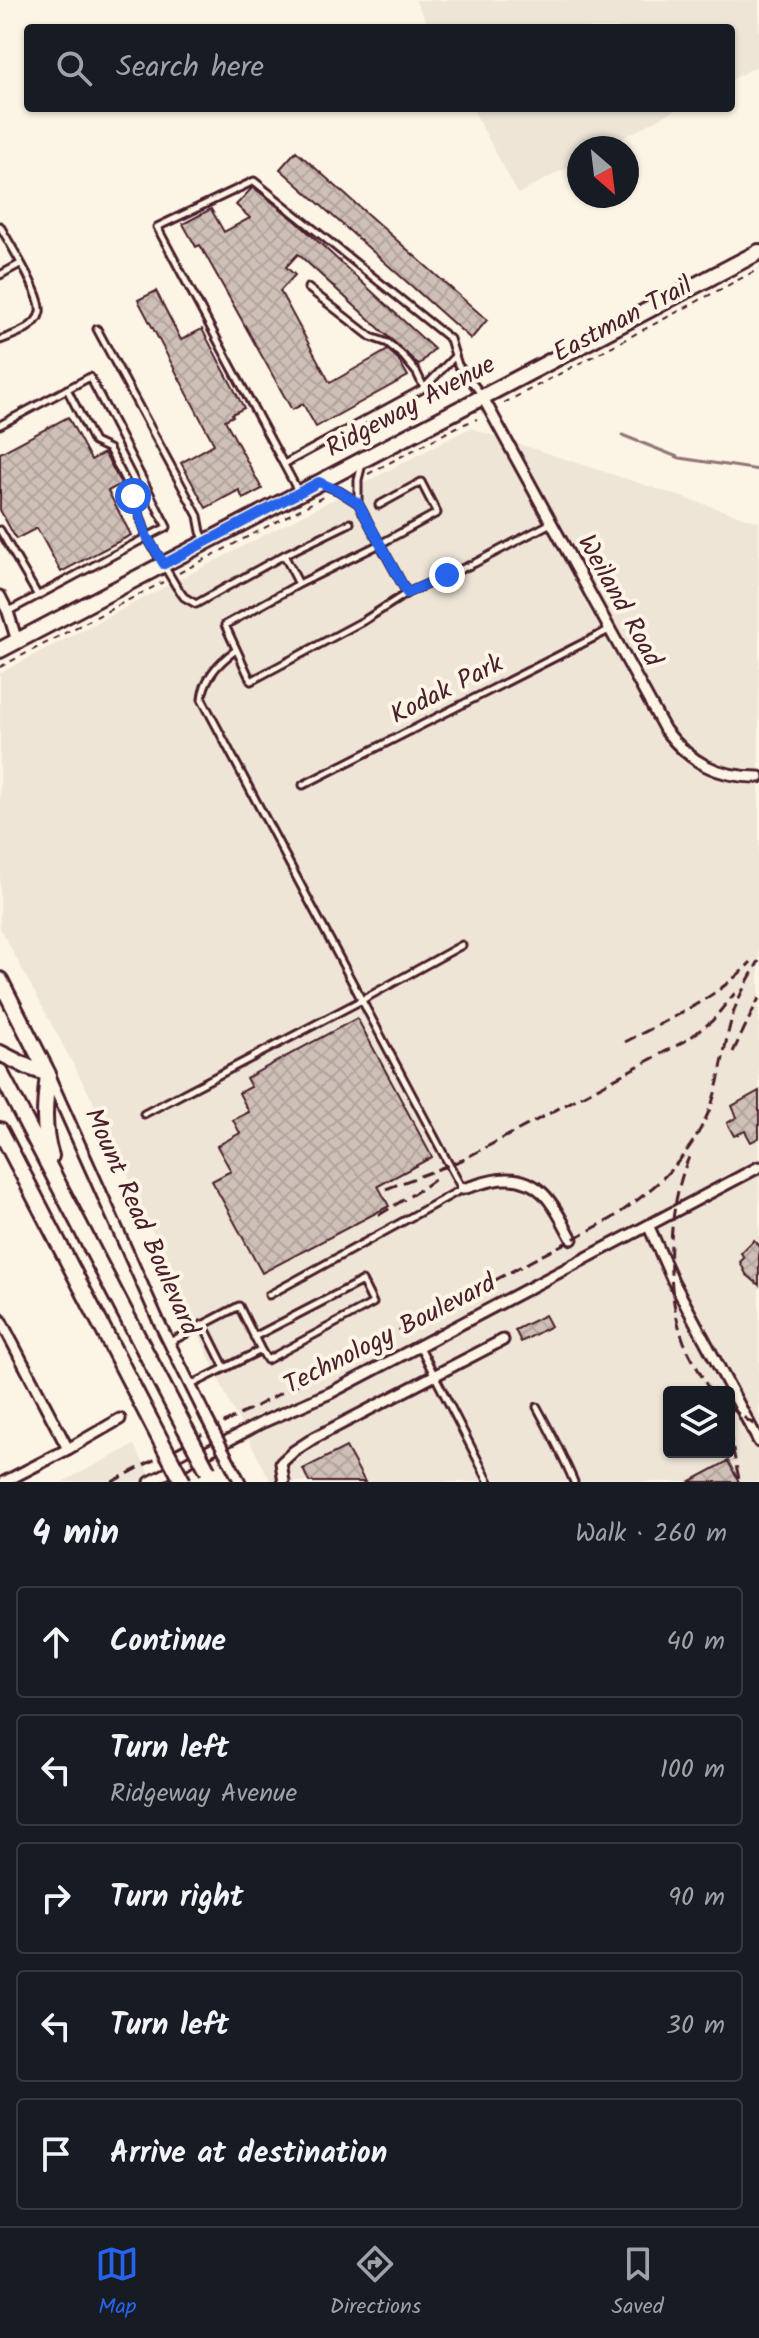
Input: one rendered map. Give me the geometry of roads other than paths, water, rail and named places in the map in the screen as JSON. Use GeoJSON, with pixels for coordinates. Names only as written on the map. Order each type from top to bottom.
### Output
{"type":"FeatureCollection","features":[{"type":"Feature","properties":{"kind":"main road","name":"Ridgeway Avenue"},"geometry":{"type":"LineString","coordinates":[[0,650],[759,252]]}},
{"type":"Feature","properties":{"kind":"main road","name":"Mount Read Boulevard"},"geometry":{"type":"LineString","coordinates":[[0,980],[48,1074]]}},
{"type":"Feature","properties":{"kind":"main road"},"geometry":{"type":"LineString","coordinates":[[0,1053],[48,1074],[44,1120],[47,1144],[63,1191]]}},
{"type":"Feature","properties":{"kind":"main road","name":"Mount Read Boulevard"},"geometry":{"type":"LineString","coordinates":[[0,1072],[211,1477]]}},
{"type":"Feature","properties":{"kind":"main road"},"geometry":{"type":"LineString","coordinates":[[0,1130],[183,1482]]}},
{"type":"Feature","properties":{"kind":"street","name":"Weiland Road"},"geometry":{"type":"LineString","coordinates":[[482,396],[665,730],[694,759],[725,774],[759,777]]}},
{"type":"Feature","properties":{"kind":"street"},"geometry":{"type":"LineString","coordinates":[[0,596],[17,641]]}},
{"type":"Feature","properties":{"kind":"street","name":"Mount Read Boulevard"},"geometry":{"type":"LineString","coordinates":[[48,1074],[169,1343],[240,1482]]}},
{"type":"Feature","properties":{"kind":"street","name":"Technology Boulevard"},"geometry":{"type":"LineString","coordinates":[[150,1482],[263,1422],[330,1393],[759,1167]]}},
{"type":"Feature","properties":{"kind":"street"},"geometry":{"type":"LineString","coordinates":[[462,1189],[504,1178],[528,1181],[549,1197],[572,1239]]}},
{"type":"Feature","properties":{"kind":"street"},"geometry":{"type":"LineString","coordinates":[[649,1227],[673,1281],[759,1442]]}},
{"type":"Feature","properties":{"kind":"street"},"geometry":{"type":"LineString","coordinates":[[0,1319],[5,1339],[68,1449]]}},
{"type":"Feature","properties":{"kind":"street"},"geometry":{"type":"LineString","coordinates":[[284,1482],[281,1463],[314,1438],[503,1340]]}},
{"type":"Feature","properties":{"kind":"street"},"geometry":{"type":"LineString","coordinates":[[4,1482],[120,1419]]}},
{"type":"Feature","properties":{"kind":"lane"},"geometry":{"type":"LineString","coordinates":[[299,493],[157,227],[254,181],[450,339],[458,365],[482,396]]}},
{"type":"Feature","properties":{"kind":"lane"},"geometry":{"type":"LineString","coordinates":[[0,226],[38,297],[40,312],[33,323],[0,340]]}},
{"type":"Feature","properties":{"kind":"lane"},"geometry":{"type":"LineString","coordinates":[[0,275],[20,264]]}},
{"type":"Feature","properties":{"kind":"lane"},"geometry":{"type":"LineString","coordinates":[[308,288],[371,337],[388,343],[417,373],[424,388]]}},
{"type":"Feature","properties":{"kind":"lane"},"geometry":{"type":"LineString","coordinates":[[97,329],[198,516],[206,542]]}},
{"type":"Feature","properties":{"kind":"lane"},"geometry":{"type":"LineString","coordinates":[[284,464],[424,388],[455,356]]}},
{"type":"Feature","properties":{"kind":"lane"},"geometry":{"type":"LineString","coordinates":[[0,425],[90,377],[167,527],[8,612]]}},
{"type":"Feature","properties":{"kind":"lane"},"geometry":{"type":"LineString","coordinates":[[67,389],[94,442],[109,449],[133,496],[147,537],[184,597],[196,604],[284,555],[350,523]]}},
{"type":"Feature","properties":{"kind":"lane"},"geometry":{"type":"LineString","coordinates":[[362,459],[358,503],[407,593]]}},
{"type":"Feature","properties":{"kind":"lane"},"geometry":{"type":"LineString","coordinates":[[319,482],[358,503]]}},
{"type":"Feature","properties":{"kind":"lane"},"geometry":{"type":"LineString","coordinates":[[379,505],[421,482],[437,513],[225,625],[251,681],[365,620],[407,593],[475,563],[551,523]]}},
{"type":"Feature","properties":{"kind":"lane"},"geometry":{"type":"LineString","coordinates":[[0,530],[38,596]]}},
{"type":"Feature","properties":{"kind":"lane"},"geometry":{"type":"LineString","coordinates":[[284,555],[299,584]]}},
{"type":"Feature","properties":{"kind":"lane","name":"Kodak Park"},"geometry":{"type":"LineString","coordinates":[[303,785],[609,630]]}},
{"type":"Feature","properties":{"kind":"lane"},"geometry":{"type":"LineString","coordinates":[[236,650],[213,670],[202,699],[462,1189],[269,1295]]}},
{"type":"Feature","properties":{"kind":"lane"},"geometry":{"type":"LineString","coordinates":[[144,1114],[462,945]]}},
{"type":"Feature","properties":{"kind":"lane"},"geometry":{"type":"LineString","coordinates":[[169,1343],[239,1306],[254,1337],[267,1360],[373,1303],[362,1281],[254,1337]]}},
{"type":"Feature","properties":{"kind":"lane"},"geometry":{"type":"LineString","coordinates":[[203,1324],[225,1368]]}},
{"type":"Feature","properties":{"kind":"lane"},"geometry":{"type":"LineString","coordinates":[[419,1346],[489,1482]]}},
{"type":"Feature","properties":{"kind":"lane"},"geometry":{"type":"LineString","coordinates":[[190,1386],[261,1350]]}},
{"type":"Feature","properties":{"kind":"lane"},"geometry":{"type":"LineString","coordinates":[[537,1407],[574,1482]]}},
{"type":"Feature","properties":{"kind":"waterway"},"geometry":{"type":"LineString","coordinates":[[622,435],[680,458],[759,470]]}},
{"type":"Feature","properties":{"kind":"railway"},"geometry":{"type":"LineString","coordinates":[[112,1482],[611,1219],[657,1184],[682,1157],[703,1125],[715,1094],[734,1011],[759,961]]}},
{"type":"Feature","properties":{"kind":"railway"},"geometry":{"type":"LineString","coordinates":[[625,1042],[707,998],[751,962]]}},
{"type":"Feature","properties":{"kind":"railway"},"geometry":{"type":"LineString","coordinates":[[386,1189],[462,1160],[687,1040],[712,1021],[735,993]]}},
{"type":"Feature","properties":{"kind":"railway"},"geometry":{"type":"LineString","coordinates":[[733,1052],[759,998]]}},
{"type":"Feature","properties":{"kind":"railway"},"geometry":{"type":"LineString","coordinates":[[689,1157],[672,1224],[671,1274],[673,1298],[684,1342],[707,1386]]}},
{"type":"Feature","properties":{"kind":"railway"},"geometry":{"type":"LineString","coordinates":[[379,1215],[439,1176]]}},
{"type":"Feature","properties":{"kind":"railway"},"geometry":{"type":"LineString","coordinates":[[735,1411],[759,1428]]}},
{"type":"Feature","properties":{"kind":"railway"},"geometry":{"type":"LineString","coordinates":[[735,1458],[739,1479]]}}]}
